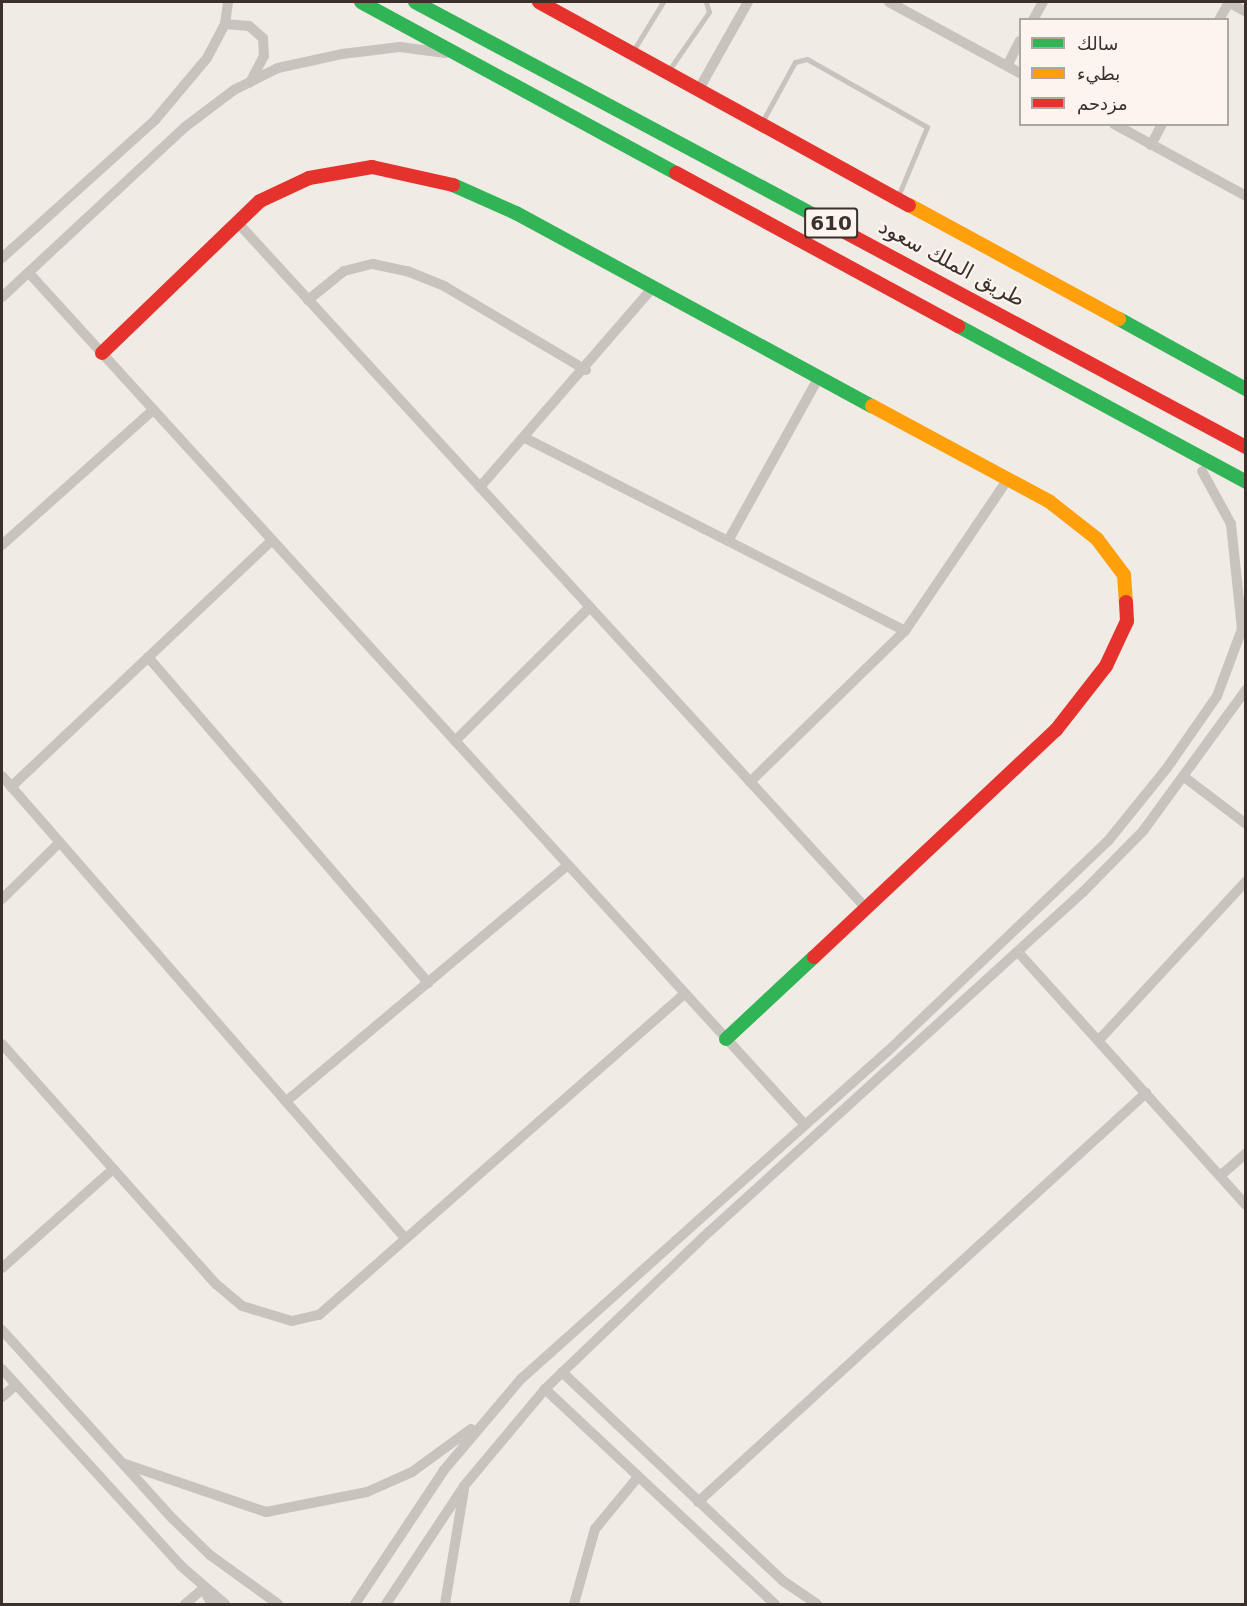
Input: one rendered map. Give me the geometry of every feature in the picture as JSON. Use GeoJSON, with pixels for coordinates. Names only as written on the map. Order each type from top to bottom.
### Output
{"type":"FeatureCollection","features":[{"type":"Feature","properties":{"kind":"main road"},"geometry":{"type":"LineString","coordinates":[[361,2],[1245,482]]}},
{"type":"Feature","properties":{"kind":"main road","name":"طريق الملك سعود"},"geometry":{"type":"LineString","coordinates":[[415,2],[1245,447]]}},
{"type":"Feature","properties":{"kind":"main road","name":"طريق الملك سعود"},"geometry":{"type":"LineString","coordinates":[[539,2],[898,196],[1245,389]]}},
{"type":"Feature","properties":{"kind":"main road"},"geometry":{"type":"LineString","coordinates":[[102,353],[261,201],[309,177],[372,167],[438,179],[516,213],[1008,479],[1050,502],[1097,539],[1124,575],[1126,621],[1106,666],[1056,730],[726,1039]]}},
{"type":"Feature","properties":{"kind":"street"},"geometry":{"type":"LineString","coordinates":[[2,258],[155,120],[207,58],[225,24],[228,2]]}},
{"type":"Feature","properties":{"kind":"street"},"geometry":{"type":"LineString","coordinates":[[699,89],[748,2]]}},
{"type":"Feature","properties":{"kind":"street"},"geometry":{"type":"LineString","coordinates":[[889,2],[1019,73]]}},
{"type":"Feature","properties":{"kind":"street"},"geometry":{"type":"LineString","coordinates":[[1034,18],[1043,2]]}},
{"type":"Feature","properties":{"kind":"street"},"geometry":{"type":"LineString","coordinates":[[1220,18],[1228,2],[1245,12]]}},
{"type":"Feature","properties":{"kind":"street"},"geometry":{"type":"LineString","coordinates":[[225,24],[249,26],[263,38],[264,56],[249,83]]}},
{"type":"Feature","properties":{"kind":"street"},"geometry":{"type":"LineString","coordinates":[[1006,66],[1019,43]]}},
{"type":"Feature","properties":{"kind":"street"},"geometry":{"type":"LineString","coordinates":[[2,297],[186,127],[249,83],[278,68],[342,54],[400,47],[455,54]]}},
{"type":"Feature","properties":{"kind":"street"},"geometry":{"type":"LineString","coordinates":[[1118,126],[1245,196]]}},
{"type":"Feature","properties":{"kind":"street"},"geometry":{"type":"LineString","coordinates":[[1151,145],[1161,126]]}},
{"type":"Feature","properties":{"kind":"street"},"geometry":{"type":"LineString","coordinates":[[238,223],[866,908]]}},
{"type":"Feature","properties":{"kind":"street"},"geometry":{"type":"LineString","coordinates":[[308,300],[344,271],[373,264],[407,271],[444,286],[586,370]]}},
{"type":"Feature","properties":{"kind":"street"},"geometry":{"type":"LineString","coordinates":[[29,273],[805,1125]]}},
{"type":"Feature","properties":{"kind":"street"},"geometry":{"type":"LineString","coordinates":[[480,487],[586,370],[653,287]]}},
{"type":"Feature","properties":{"kind":"street"},"geometry":{"type":"LineString","coordinates":[[728,541],[819,377]]}},
{"type":"Feature","properties":{"kind":"street"},"geometry":{"type":"LineString","coordinates":[[2,544],[153,410]]}},
{"type":"Feature","properties":{"kind":"street"},"geometry":{"type":"LineString","coordinates":[[525,438],[905,631]]}},
{"type":"Feature","properties":{"kind":"street"},"geometry":{"type":"LineString","coordinates":[[355,1605],[482,1422],[582,1320],[805,1125],[1108,841],[1217,696],[1242,629],[1243,601],[1231,524],[1202,471]]}},
{"type":"Feature","properties":{"kind":"street"},"geometry":{"type":"LineString","coordinates":[[750,782],[905,631],[1008,479]]}},
{"type":"Feature","properties":{"kind":"street"},"geometry":{"type":"LineString","coordinates":[[12,787],[272,540]]}},
{"type":"Feature","properties":{"kind":"street"},"geometry":{"type":"LineString","coordinates":[[455,741],[590,607]]}},
{"type":"Feature","properties":{"kind":"street"},"geometry":{"type":"LineString","coordinates":[[148,657],[428,983]]}},
{"type":"Feature","properties":{"kind":"street"},"geometry":{"type":"LineString","coordinates":[[386,1605],[464,1486],[545,1389],[1019,953],[1143,831],[1245,690]]}},
{"type":"Feature","properties":{"kind":"street"},"geometry":{"type":"LineString","coordinates":[[2,776],[289,1099],[404,1238]]}},
{"type":"Feature","properties":{"kind":"street"},"geometry":{"type":"LineString","coordinates":[[1183,776],[1245,824]]}},
{"type":"Feature","properties":{"kind":"street"},"geometry":{"type":"LineString","coordinates":[[2,899],[60,842]]}},
{"type":"Feature","properties":{"kind":"street"},"geometry":{"type":"LineString","coordinates":[[289,1099],[568,865]]}},
{"type":"Feature","properties":{"kind":"street"},"geometry":{"type":"LineString","coordinates":[[1099,1041],[1245,882]]}},
{"type":"Feature","properties":{"kind":"street"},"geometry":{"type":"LineString","coordinates":[[1019,953],[1245,1205]]}},
{"type":"Feature","properties":{"kind":"street"},"geometry":{"type":"LineString","coordinates":[[2,1044],[216,1284],[242,1306],[271,1318],[292,1322],[319,1316],[404,1238],[685,994]]}},
{"type":"Feature","properties":{"kind":"street"},"geometry":{"type":"LineString","coordinates":[[698,1502],[1146,1093]]}},
{"type":"Feature","properties":{"kind":"street"},"geometry":{"type":"LineString","coordinates":[[1220,1176],[1245,1153]]}},
{"type":"Feature","properties":{"kind":"street"},"geometry":{"type":"LineString","coordinates":[[2,1268],[113,1169]]}},
{"type":"Feature","properties":{"kind":"street"},"geometry":{"type":"LineString","coordinates":[[2,1330],[210,1555],[278,1605]]}},
{"type":"Feature","properties":{"kind":"street"},"geometry":{"type":"LineString","coordinates":[[2,1369],[203,1589],[225,1605]]}},
{"type":"Feature","properties":{"kind":"street"},"geometry":{"type":"LineString","coordinates":[[562,1372],[783,1581],[817,1605]]}},
{"type":"Feature","properties":{"kind":"street"},"geometry":{"type":"LineString","coordinates":[[2,1397],[16,1385]]}},
{"type":"Feature","properties":{"kind":"street"},"geometry":{"type":"LineString","coordinates":[[545,1389],[637,1478],[775,1605]]}},
{"type":"Feature","properties":{"kind":"street"},"geometry":{"type":"LineString","coordinates":[[123,1463],[266,1512],[367,1492],[411,1472],[482,1422]]}},
{"type":"Feature","properties":{"kind":"street"},"geometry":{"type":"LineString","coordinates":[[574,1605],[595,1529],[637,1478]]}},
{"type":"Feature","properties":{"kind":"street"},"geometry":{"type":"LineString","coordinates":[[445,1605],[464,1486]]}},
{"type":"Feature","properties":{"kind":"street"},"geometry":{"type":"LineString","coordinates":[[185,1605],[203,1589]]}},
{"type":"Feature","properties":{"kind":"street"},"geometry":{"type":"LineString","coordinates":[[203,1589],[212,1605]]}},
{"type":"Feature","properties":{"kind":"lane"},"geometry":{"type":"LineString","coordinates":[[632,52],[663,2]]}},
{"type":"Feature","properties":{"kind":"lane"},"geometry":{"type":"LineString","coordinates":[[668,71],[709,12],[706,2]]}},
{"type":"Feature","properties":{"kind":"lane"},"geometry":{"type":"LineString","coordinates":[[761,123],[795,62],[807,59],[927,127],[898,196]]}},
{"type":"Feature","properties":{"kind":"traffic: fast"},"geometry":{"type":"LineString","coordinates":[[361,2],[676,173]]}},
{"type":"Feature","properties":{"kind":"traffic: fast"},"geometry":{"type":"LineString","coordinates":[[415,2],[815,216]]}},
{"type":"Feature","properties":{"kind":"traffic: fast"},"geometry":{"type":"LineString","coordinates":[[453,185],[516,213],[872,406]]}},
{"type":"Feature","properties":{"kind":"traffic: fast"},"geometry":{"type":"LineString","coordinates":[[1119,319],[1246,389]]}},
{"type":"Feature","properties":{"kind":"traffic: fast"},"geometry":{"type":"LineString","coordinates":[[958,326],[1246,482]]}},
{"type":"Feature","properties":{"kind":"traffic: fast"},"geometry":{"type":"LineString","coordinates":[[726,1039],[814,957]]}},
{"type":"Feature","properties":{"kind":"traffic: slow"},"geometry":{"type":"LineString","coordinates":[[909,205],[1119,319]]}},
{"type":"Feature","properties":{"kind":"traffic: slow"},"geometry":{"type":"LineString","coordinates":[[872,406],[1050,502],[1097,539],[1124,575],[1126,602]]}},
{"type":"Feature","properties":{"kind":"traffic: jam"},"geometry":{"type":"LineString","coordinates":[[539,2],[909,205]]}},
{"type":"Feature","properties":{"kind":"traffic: jam"},"geometry":{"type":"LineString","coordinates":[[102,353],[260,201],[309,178],[372,167],[453,185]]}},
{"type":"Feature","properties":{"kind":"traffic: jam"},"geometry":{"type":"LineString","coordinates":[[676,173],[958,326]]}},
{"type":"Feature","properties":{"kind":"traffic: jam"},"geometry":{"type":"LineString","coordinates":[[815,216],[1246,447]]}},
{"type":"Feature","properties":{"kind":"traffic: jam"},"geometry":{"type":"LineString","coordinates":[[814,957],[1056,730],[1106,666],[1127,621],[1126,602]]}}]}
